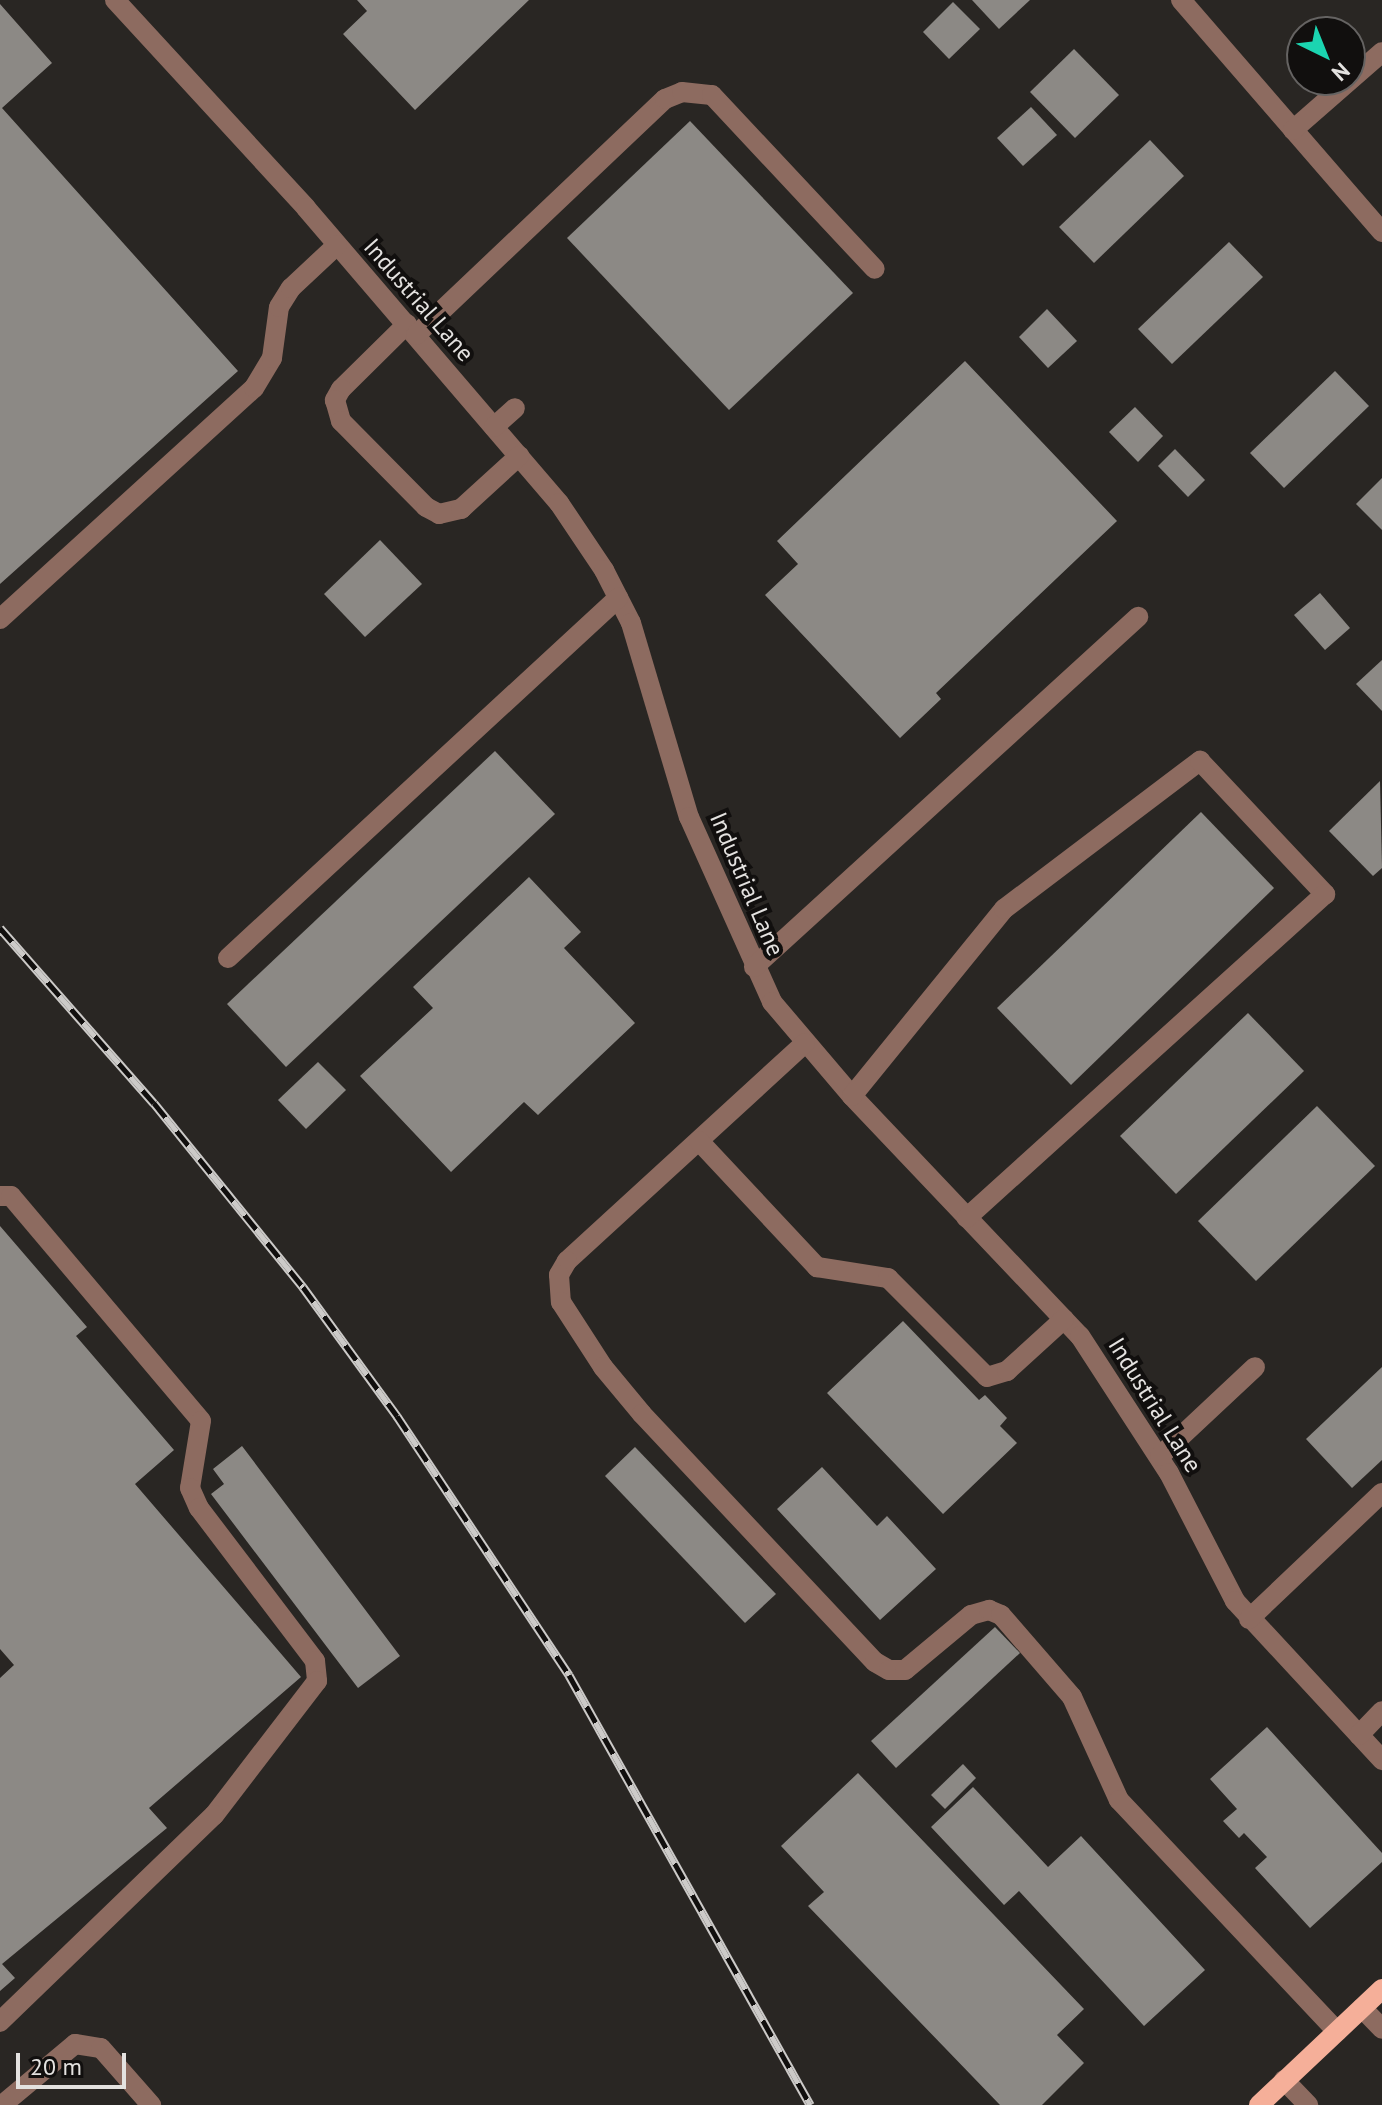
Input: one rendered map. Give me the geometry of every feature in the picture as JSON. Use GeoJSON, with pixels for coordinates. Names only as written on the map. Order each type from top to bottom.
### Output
{"type":"FeatureCollection","features":[{"type":"Feature","properties":{"kind":"main road"},"geometry":{"type":"LineString","coordinates":[[1259,2105],[1382,1989]]}},
{"type":"Feature","properties":{"kind":"street","name":"Industrial Lane"},"geometry":{"type":"LineString","coordinates":[[115,0],[337,245],[559,503],[618,598],[649,669],[689,817],[772,1002],[852,1096],[1064,1319],[1122,1394],[1160,1456],[1220,1579],[1249,1619],[1382,1760]]}},
{"type":"Feature","properties":{"kind":"street"},"geometry":{"type":"LineString","coordinates":[[1181,0],[1382,232]]}},
{"type":"Feature","properties":{"kind":"street"},"geometry":{"type":"LineString","coordinates":[[1293,130],[1382,52]]}},
{"type":"Feature","properties":{"kind":"street"},"geometry":{"type":"LineString","coordinates":[[519,456],[461,509],[439,514],[426,507],[341,421],[335,400],[341,389],[411,330],[665,99],[682,92],[712,95],[875,269]]}},
{"type":"Feature","properties":{"kind":"street"},"geometry":{"type":"LineString","coordinates":[[0,619],[254,388],[272,358],[279,307],[291,288],[337,245]]}},
{"type":"Feature","properties":{"kind":"street"},"geometry":{"type":"LineString","coordinates":[[494,427],[515,408]]}},
{"type":"Feature","properties":{"kind":"street"},"geometry":{"type":"LineString","coordinates":[[228,958],[618,598]]}},
{"type":"Feature","properties":{"kind":"street"},"geometry":{"type":"LineString","coordinates":[[754,967],[1138,617]]}},
{"type":"Feature","properties":{"kind":"street"},"geometry":{"type":"LineString","coordinates":[[852,1096],[1004,909],[1200,761],[1325,894],[967,1218]]}},
{"type":"Feature","properties":{"kind":"street"},"geometry":{"type":"LineString","coordinates":[[805,1043],[567,1261],[559,1275],[561,1302],[603,1367],[875,1662],[889,1670],[905,1670],[971,1615],[989,1610],[1001,1615],[1072,1697],[1119,1800],[1337,2031]]}},
{"type":"Feature","properties":{"kind":"street"},"geometry":{"type":"LineString","coordinates":[[699,1141],[817,1267],[888,1278],[987,1377],[1007,1371],[1064,1319]]}},
{"type":"Feature","properties":{"kind":"street"},"geometry":{"type":"LineString","coordinates":[[0,1196],[11,1196],[201,1421],[190,1488],[199,1508],[315,1661],[317,1681],[214,1815],[0,2022]]}},
{"type":"Feature","properties":{"kind":"street"},"geometry":{"type":"LineString","coordinates":[[1160,1456],[1255,1367]]}},
{"type":"Feature","properties":{"kind":"street"},"geometry":{"type":"LineString","coordinates":[[1249,1619],[1382,1493]]}},
{"type":"Feature","properties":{"kind":"street"},"geometry":{"type":"LineString","coordinates":[[1359,1735],[1382,1711]]}},
{"type":"Feature","properties":{"kind":"street"},"geometry":{"type":"LineString","coordinates":[[1362,2008],[1382,2029]]}},
{"type":"Feature","properties":{"kind":"street"},"geometry":{"type":"LineString","coordinates":[[2,2105],[75,2044],[101,2048],[151,2105]]}},
{"type":"Feature","properties":{"kind":"street"},"geometry":{"type":"LineString","coordinates":[[1284,2080],[1308,2105]]}},
{"type":"Feature","properties":{"kind":"building"},"geometry":{"type":"Polygon","coordinates":[[[357,0],[529,0],[415,110],[343,34],[367,11],[357,0]]]}},
{"type":"Feature","properties":{"kind":"building"},"geometry":{"type":"Polygon","coordinates":[[[972,0],[1030,0],[999,29],[972,0]]]}},
{"type":"Feature","properties":{"kind":"building"},"geometry":{"type":"Polygon","coordinates":[[[953,2],[980,29],[949,59],[923,32],[953,2]]]}},
{"type":"Feature","properties":{"kind":"building"},"geometry":{"type":"Polygon","coordinates":[[[0,4],[52,63],[2,108],[238,371],[0,584],[0,4]]]}},
{"type":"Feature","properties":{"kind":"building"},"geometry":{"type":"Polygon","coordinates":[[[1074,49],[1119,95],[1075,138],[1030,92],[1074,49]]]}},
{"type":"Feature","properties":{"kind":"building"},"geometry":{"type":"Polygon","coordinates":[[[1031,107],[1057,135],[1023,166],[997,138],[1031,107]]]}},
{"type":"Feature","properties":{"kind":"building"},"geometry":{"type":"Polygon","coordinates":[[[690,121],[853,293],[729,410],[567,238],[690,121]]]}},
{"type":"Feature","properties":{"kind":"building"},"geometry":{"type":"Polygon","coordinates":[[[1150,140],[1184,176],[1094,263],[1059,227],[1150,140]]]}},
{"type":"Feature","properties":{"kind":"building"},"geometry":{"type":"Polygon","coordinates":[[[1229,242],[1263,277],[1172,364],[1138,329],[1229,242]]]}},
{"type":"Feature","properties":{"kind":"building"},"geometry":{"type":"Polygon","coordinates":[[[1047,309],[1077,341],[1048,368],[1019,337],[1047,309]]]}},
{"type":"Feature","properties":{"kind":"building"},"geometry":{"type":"Polygon","coordinates":[[[965,361],[1117,521],[936,693],[941,699],[900,738],[765,595],[798,564],[777,541],[965,361]]]}},
{"type":"Feature","properties":{"kind":"building"},"geometry":{"type":"Polygon","coordinates":[[[1335,371],[1369,406],[1284,488],[1250,453],[1335,371]]]}},
{"type":"Feature","properties":{"kind":"building"},"geometry":{"type":"Polygon","coordinates":[[[1135,407],[1163,436],[1138,462],[1109,432],[1135,407]]]}},
{"type":"Feature","properties":{"kind":"building"},"geometry":{"type":"Polygon","coordinates":[[[1175,449],[1205,480],[1188,497],[1158,466],[1175,449]]]}},
{"type":"Feature","properties":{"kind":"building"},"geometry":{"type":"Polygon","coordinates":[[[1382,478],[1382,530],[1356,504],[1382,478]]]}},
{"type":"Feature","properties":{"kind":"building"},"geometry":{"type":"Polygon","coordinates":[[[380,540],[422,584],[365,637],[324,594],[380,540]]]}},
{"type":"Feature","properties":{"kind":"building"},"geometry":{"type":"Polygon","coordinates":[[[1320,593],[1350,628],[1325,650],[1294,615],[1320,593]]]}},
{"type":"Feature","properties":{"kind":"building"},"geometry":{"type":"Polygon","coordinates":[[[1382,660],[1382,711],[1356,684],[1382,660]]]}},
{"type":"Feature","properties":{"kind":"building"},"geometry":{"type":"Polygon","coordinates":[[[495,751],[555,814],[286,1067],[227,1004],[495,751]]]}},
{"type":"Feature","properties":{"kind":"building"},"geometry":{"type":"Polygon","coordinates":[[[1380,781],[1382,868],[1373,876],[1329,831],[1380,781]]]}},
{"type":"Feature","properties":{"kind":"building"},"geometry":{"type":"Polygon","coordinates":[[[1201,812],[1274,888],[1071,1085],[997,1008],[1201,812]]]}},
{"type":"Feature","properties":{"kind":"building"},"geometry":{"type":"Polygon","coordinates":[[[529,877],[581,932],[564,948],[635,1023],[538,1115],[524,1102],[451,1172],[360,1076],[433,1008],[413,987],[529,877]]]}},
{"type":"Feature","properties":{"kind":"building"},"geometry":{"type":"Polygon","coordinates":[[[1248,1013],[1304,1071],[1176,1194],[1120,1136],[1248,1013]]]}},
{"type":"Feature","properties":{"kind":"building"},"geometry":{"type":"Polygon","coordinates":[[[318,1062],[346,1090],[306,1129],[278,1100],[318,1062]]]}},
{"type":"Feature","properties":{"kind":"building"},"geometry":{"type":"Polygon","coordinates":[[[1317,1106],[1375,1166],[1256,1281],[1198,1221],[1317,1106]]]}},
{"type":"Feature","properties":{"kind":"building"},"geometry":{"type":"Polygon","coordinates":[[[0,1226],[87,1327],[76,1336],[174,1450],[135,1484],[301,1677],[149,1808],[167,1828],[2,1964],[15,1978],[0,1991],[0,1678],[14,1665],[0,1649],[0,1226]]]}},
{"type":"Feature","properties":{"kind":"building"},"geometry":{"type":"Polygon","coordinates":[[[903,1321],[979,1400],[985,1395],[1007,1418],[1000,1426],[1017,1443],[943,1514],[827,1393],[903,1321]]]}},
{"type":"Feature","properties":{"kind":"building"},"geometry":{"type":"Polygon","coordinates":[[[1382,1367],[1382,1460],[1352,1488],[1306,1439],[1382,1367]]]}},
{"type":"Feature","properties":{"kind":"building"},"geometry":{"type":"Polygon","coordinates":[[[242,1446],[400,1656],[358,1688],[211,1494],[224,1484],[213,1469],[242,1446]]]}},
{"type":"Feature","properties":{"kind":"building"},"geometry":{"type":"Polygon","coordinates":[[[635,1447],[776,1594],[745,1623],[605,1476],[635,1447]]]}},
{"type":"Feature","properties":{"kind":"building"},"geometry":{"type":"Polygon","coordinates":[[[822,1467],[877,1526],[887,1516],[936,1569],[880,1620],[777,1509],[822,1467]]]}},
{"type":"Feature","properties":{"kind":"building"},"geometry":{"type":"Polygon","coordinates":[[[995,1627],[1020,1653],[896,1768],[871,1741],[995,1627]]]}},
{"type":"Feature","properties":{"kind":"building"},"geometry":{"type":"Polygon","coordinates":[[[1267,1727],[1382,1853],[1382,1862],[1310,1928],[1255,1868],[1267,1857],[1244,1833],[1239,1838],[1223,1821],[1237,1809],[1210,1779],[1267,1727]]]}},
{"type":"Feature","properties":{"kind":"building"},"geometry":{"type":"Polygon","coordinates":[[[963,1764],[976,1778],[945,1809],[931,1795],[963,1764]]]}},
{"type":"Feature","properties":{"kind":"building"},"geometry":{"type":"Polygon","coordinates":[[[858,1773],[1084,2009],[1057,2035],[1084,2063],[1042,2105],[1000,2105],[808,1906],[824,1892],[781,1846],[858,1773]]]}},
{"type":"Feature","properties":{"kind":"building"},"geometry":{"type":"Polygon","coordinates":[[[973,1787],[1048,1867],[1081,1836],[1205,1970],[1144,2026],[1019,1891],[1004,1905],[931,1827],[973,1787]]]}},
{"type":"Feature","properties":{"kind":"railway"},"geometry":{"type":"LineString","coordinates":[[0,928],[154,1103],[303,1287],[397,1416],[569,1675],[810,2105]]}}]}
